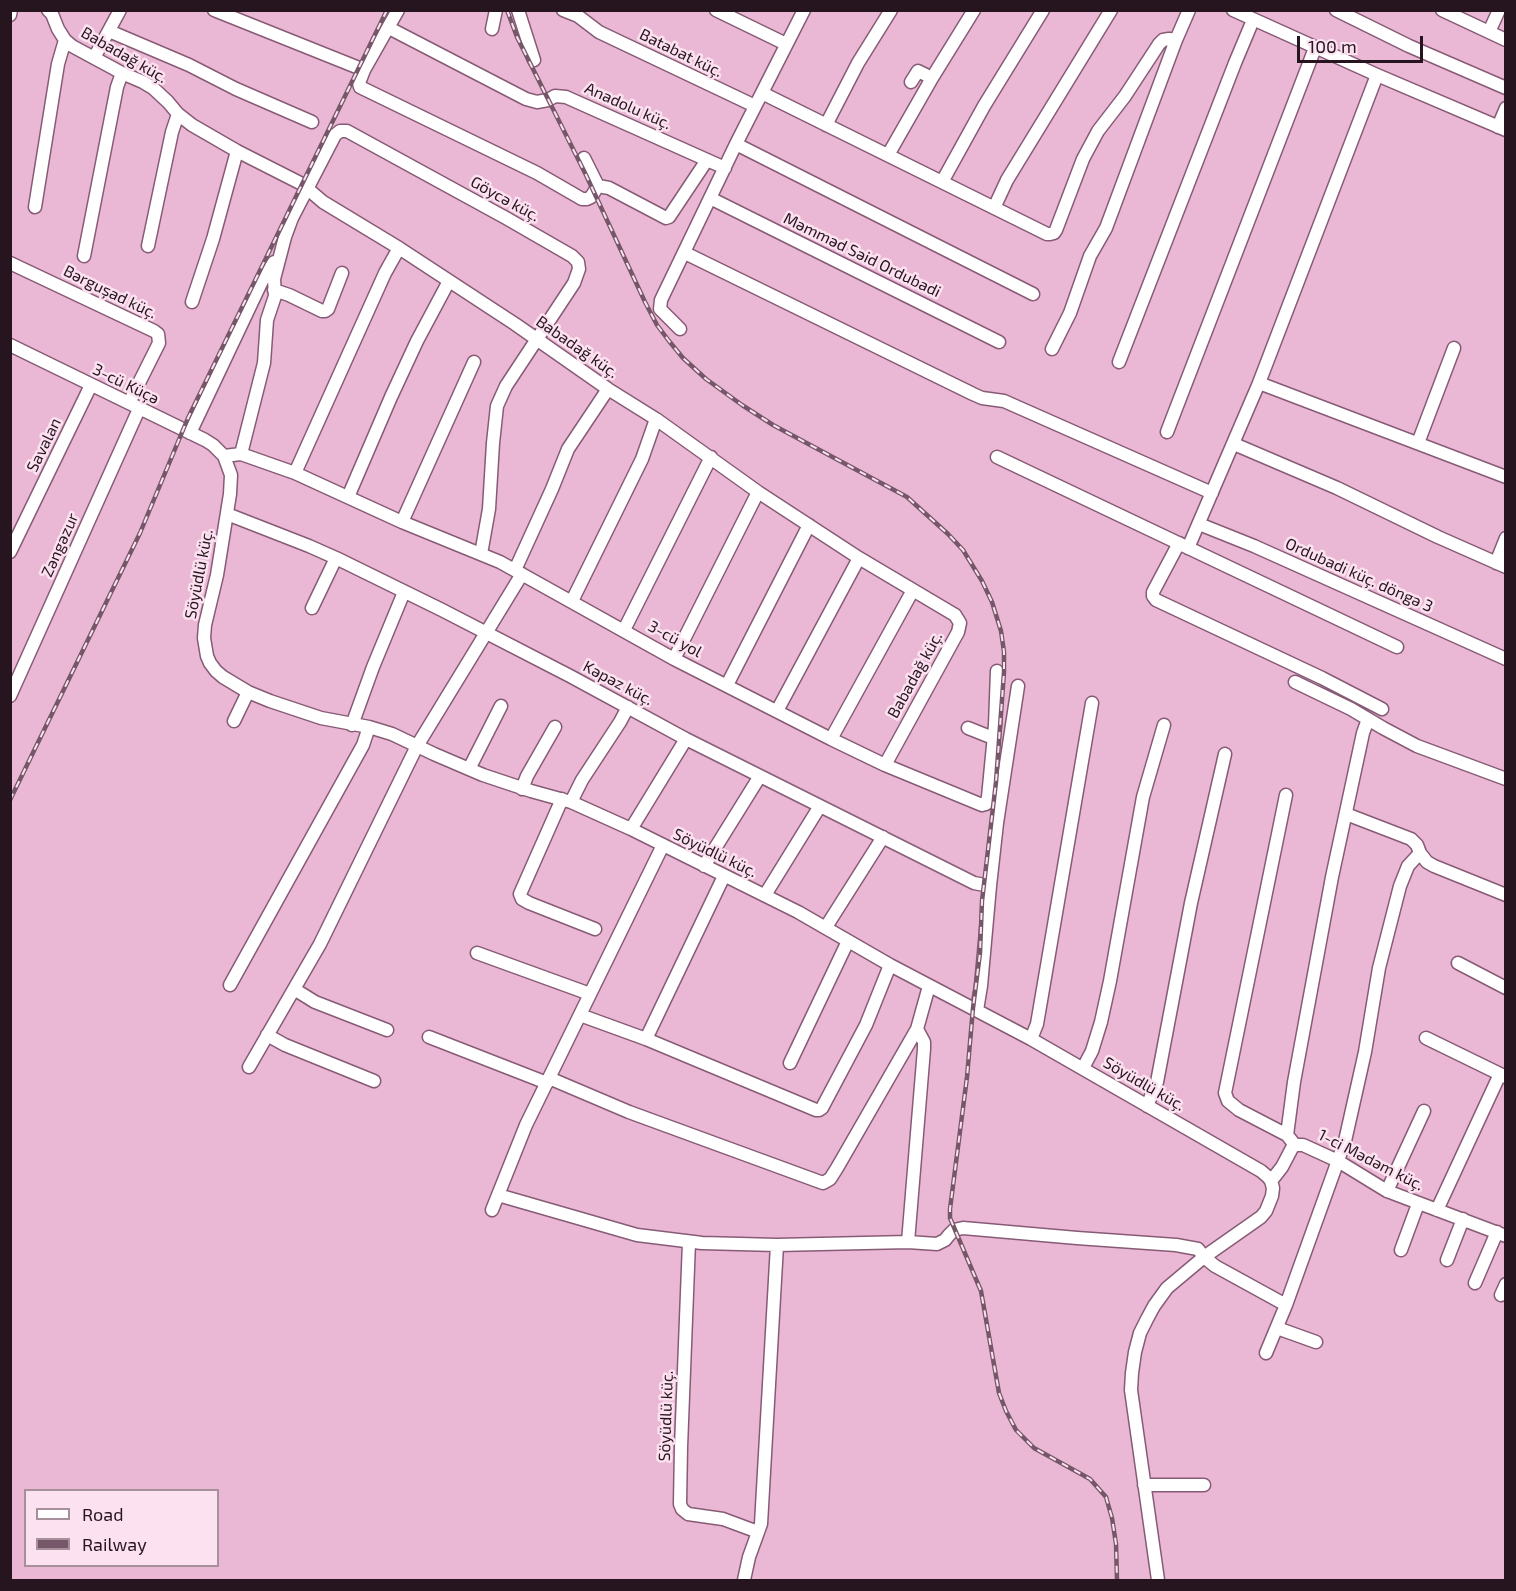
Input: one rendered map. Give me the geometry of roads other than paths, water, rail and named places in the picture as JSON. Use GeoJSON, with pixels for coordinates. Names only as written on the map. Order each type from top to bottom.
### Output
{"type":"FeatureCollection","features":[{"type":"Feature","properties":{"kind":"street"},"geometry":{"type":"LineString","coordinates":[[10,15],[11,10]]}},
{"type":"Feature","properties":{"kind":"street","name":"Babadağ küç."},"geometry":{"type":"LineString","coordinates":[[48,10],[65,40],[94,58],[153,88],[192,125],[296,181],[323,202],[399,248],[656,419],[758,492],[859,558],[955,615],[960,623],[958,632],[885,765]]}},
{"type":"Feature","properties":{"kind":"street"},"geometry":{"type":"LineString","coordinates":[[94,58],[120,10]]}},
{"type":"Feature","properties":{"kind":"street"},"geometry":{"type":"LineString","coordinates":[[214,10],[364,70]]}},
{"type":"Feature","properties":{"kind":"street"},"geometry":{"type":"LineString","coordinates":[[398,10],[364,70],[359,83],[360,87],[537,173],[582,199],[591,197],[598,186]]}},
{"type":"Feature","properties":{"kind":"street"},"geometry":{"type":"LineString","coordinates":[[492,29],[496,10]]}},
{"type":"Feature","properties":{"kind":"street"},"geometry":{"type":"LineString","coordinates":[[518,10],[534,60]]}},
{"type":"Feature","properties":{"kind":"street","name":"Batabat küç."},"geometry":{"type":"LineString","coordinates":[[562,10],[578,16],[599,32],[755,106]]}},
{"type":"Feature","properties":{"kind":"street"},"geometry":{"type":"LineString","coordinates":[[716,10],[786,44]]}},
{"type":"Feature","properties":{"kind":"street"},"geometry":{"type":"LineString","coordinates":[[680,329],[660,309],[660,305],[724,168],[804,10]]}},
{"type":"Feature","properties":{"kind":"street"},"geometry":{"type":"LineString","coordinates":[[826,125],[858,63],[891,10]]}},
{"type":"Feature","properties":{"kind":"street"},"geometry":{"type":"LineString","coordinates":[[888,156],[974,10]]}},
{"type":"Feature","properties":{"kind":"street"},"geometry":{"type":"LineString","coordinates":[[942,182],[1043,10]]}},
{"type":"Feature","properties":{"kind":"street"},"geometry":{"type":"LineString","coordinates":[[994,208],[1007,180],[1111,10]]}},
{"type":"Feature","properties":{"kind":"street"},"geometry":{"type":"LineString","coordinates":[[1052,349],[1070,313],[1090,256],[1106,228],[1188,10]]}},
{"type":"Feature","properties":{"kind":"street"},"geometry":{"type":"LineString","coordinates":[[1233,10],[1315,48],[1502,128],[1506,108]]}},
{"type":"Feature","properties":{"kind":"street"},"geometry":{"type":"LineString","coordinates":[[1336,10],[1409,46],[1506,88]]}},
{"type":"Feature","properties":{"kind":"street"},"geometry":{"type":"LineString","coordinates":[[1442,10],[1506,40]]}},
{"type":"Feature","properties":{"kind":"street"},"geometry":{"type":"LineString","coordinates":[[1489,32],[1499,10]]}},
{"type":"Feature","properties":{"kind":"street"},"geometry":{"type":"LineString","coordinates":[[1119,362],[1253,20]]}},
{"type":"Feature","properties":{"kind":"street","name":"Anadolu küç."},"geometry":{"type":"LineString","coordinates":[[389,28],[526,99],[537,102],[555,96],[566,97],[724,168]]}},
{"type":"Feature","properties":{"kind":"street"},"geometry":{"type":"LineString","coordinates":[[110,31],[312,122]]}},
{"type":"Feature","properties":{"kind":"street"},"geometry":{"type":"LineString","coordinates":[[35,207],[58,64],[65,40]]}},
{"type":"Feature","properties":{"kind":"street"},"geometry":{"type":"LineString","coordinates":[[762,93],[1047,234],[1054,233],[1083,159],[1098,131],[1125,96],[1159,44],[1163,40],[1176,40]]}},
{"type":"Feature","properties":{"kind":"street"},"geometry":{"type":"LineString","coordinates":[[1167,432],[1315,48]]}},
{"type":"Feature","properties":{"kind":"street"},"geometry":{"type":"LineString","coordinates":[[911,82],[918,71],[932,78]]}},
{"type":"Feature","properties":{"kind":"street"},"geometry":{"type":"LineString","coordinates":[[84,256],[117,87],[122,73]]}},
{"type":"Feature","properties":{"kind":"street"},"geometry":{"type":"LineString","coordinates":[[1377,75],[1234,444],[1199,524],[1153,592],[1153,596],[1156,600],[1322,678],[1382,709]]}},
{"type":"Feature","properties":{"kind":"street"},"geometry":{"type":"LineString","coordinates":[[148,246],[172,132],[178,114]]}},
{"type":"Feature","properties":{"kind":"street","name":"Göycə küç."},"geometry":{"type":"LineString","coordinates":[[307,189],[335,135],[340,131],[347,131],[572,256],[578,262],[578,276],[537,339]]}},
{"type":"Feature","properties":{"kind":"street"},"geometry":{"type":"LineString","coordinates":[[736,144],[1033,294]]}},
{"type":"Feature","properties":{"kind":"street"},"geometry":{"type":"LineString","coordinates":[[192,302],[213,239],[237,151]]}},
{"type":"Feature","properties":{"kind":"street"},"geometry":{"type":"LineString","coordinates":[[584,158],[598,186]]}},
{"type":"Feature","properties":{"kind":"street"},"geometry":{"type":"LineString","coordinates":[[598,186],[609,188],[666,218],[669,217],[707,160]]}},
{"type":"Feature","properties":{"kind":"street"},"geometry":{"type":"LineString","coordinates":[[241,454],[264,363],[267,320],[275,296],[274,279],[292,218],[307,189]]}},
{"type":"Feature","properties":{"kind":"street","name":"Məmməd Səid Ordubadi"},"geometry":{"type":"LineString","coordinates":[[710,198],[999,342]]}},
{"type":"Feature","properties":{"kind":"street"},"geometry":{"type":"LineString","coordinates":[[295,473],[385,273],[399,248]]}},
{"type":"Feature","properties":{"kind":"street"},"geometry":{"type":"LineString","coordinates":[[190,433],[262,281],[281,251]]}},
{"type":"Feature","properties":{"kind":"street"},"geometry":{"type":"LineString","coordinates":[[685,253],[973,394],[982,398],[1004,401],[1212,493]]}},
{"type":"Feature","properties":{"kind":"street","name":"Bərguşad küç."},"geometry":{"type":"LineString","coordinates":[[10,262],[158,334],[159,343],[134,406]]}},
{"type":"Feature","properties":{"kind":"street"},"geometry":{"type":"LineString","coordinates":[[274,290],[325,311],[328,309],[342,273]]}},
{"type":"Feature","properties":{"kind":"street"},"geometry":{"type":"LineString","coordinates":[[348,497],[417,341],[449,281]]}},
{"type":"Feature","properties":{"kind":"street"},"geometry":{"type":"LineString","coordinates":[[481,554],[489,509],[497,406],[506,386],[537,339]]}},
{"type":"Feature","properties":{"kind":"street","name":"3-cü Küçə"},"geometry":{"type":"LineString","coordinates":[[10,345],[190,433],[213,445],[224,456]]}},
{"type":"Feature","properties":{"kind":"street"},"geometry":{"type":"LineString","coordinates":[[1418,443],[1454,348]]}},
{"type":"Feature","properties":{"kind":"street"},"geometry":{"type":"LineString","coordinates":[[402,522],[474,362]]}},
{"type":"Feature","properties":{"kind":"street"},"geometry":{"type":"LineString","coordinates":[[1259,383],[1506,477]]}},
{"type":"Feature","properties":{"kind":"street","name":"Savalan"},"geometry":{"type":"LineString","coordinates":[[10,552],[14,537],[91,385]]}},
{"type":"Feature","properties":{"kind":"street"},"geometry":{"type":"LineString","coordinates":[[249,1067],[320,944],[417,746],[487,633],[518,572],[568,449],[608,389]]}},
{"type":"Feature","properties":{"kind":"street","name":"Zəngəzur"},"geometry":{"type":"LineString","coordinates":[[10,696],[134,406]]}},
{"type":"Feature","properties":{"kind":"street"},"geometry":{"type":"LineString","coordinates":[[572,601],[642,459],[656,419]]}},
{"type":"Feature","properties":{"kind":"street"},"geometry":{"type":"LineString","coordinates":[[1234,444],[1337,488],[1501,565],[1506,538]]}},
{"type":"Feature","properties":{"kind":"street","name":"3-cü yol"},"geometry":{"type":"LineString","coordinates":[[224,456],[241,454],[295,473],[402,522],[481,554],[572,601],[674,659],[831,739],[885,765],[984,805],[988,797],[997,671]]}},
{"type":"Feature","properties":{"kind":"street","name":"Söyüdlü küç."},"geometry":{"type":"LineString","coordinates":[[224,456],[229,466],[231,483],[217,575],[205,625],[207,656],[223,677],[248,692],[295,710],[392,734],[469,769],[522,789],[567,800],[631,829],[826,927],[890,965],[1031,1039],[1261,1171],[1271,1181]]}},
{"type":"Feature","properties":{"kind":"street"},"geometry":{"type":"LineString","coordinates":[[624,630],[711,457]]}},
{"type":"Feature","properties":{"kind":"street"},"geometry":{"type":"LineString","coordinates":[[997,457],[1397,647]]}},
{"type":"Feature","properties":{"kind":"street"},"geometry":{"type":"LineString","coordinates":[[674,659],[758,492]]}},
{"type":"Feature","properties":{"kind":"street","name":"Kəpəz küç."},"geometry":{"type":"LineString","coordinates":[[227,514],[336,558],[487,633],[686,739],[974,883],[990,886]]}},
{"type":"Feature","properties":{"kind":"street","name":"Ordubadi küç. döngə 3"},"geometry":{"type":"LineString","coordinates":[[1199,524],[1254,546],[1506,659]]}},
{"type":"Feature","properties":{"kind":"street"},"geometry":{"type":"LineString","coordinates":[[727,685],[809,525]]}},
{"type":"Feature","properties":{"kind":"street"},"geometry":{"type":"LineString","coordinates":[[312,608],[336,558]]}},
{"type":"Feature","properties":{"kind":"street"},"geometry":{"type":"LineString","coordinates":[[777,711],[859,558]]}},
{"type":"Feature","properties":{"kind":"street"},"geometry":{"type":"LineString","coordinates":[[831,739],[913,590]]}},
{"type":"Feature","properties":{"kind":"street"},"geometry":{"type":"LineString","coordinates":[[352,725],[404,592]]}},
{"type":"Feature","properties":{"kind":"street"},"geometry":{"type":"LineString","coordinates":[[1295,682],[1351,709],[1417,746],[1506,779]]}},
{"type":"Feature","properties":{"kind":"street"},"geometry":{"type":"LineString","coordinates":[[977,1010],[997,823],[1018,686]]}},
{"type":"Feature","properties":{"kind":"street"},"geometry":{"type":"LineString","coordinates":[[234,720],[248,692]]}},
{"type":"Feature","properties":{"kind":"street"},"geometry":{"type":"LineString","coordinates":[[1031,1039],[1037,1024],[1092,703]]}},
{"type":"Feature","properties":{"kind":"street"},"geometry":{"type":"LineString","coordinates":[[469,769],[501,706]]}},
{"type":"Feature","properties":{"kind":"street"},"geometry":{"type":"LineString","coordinates":[[595,929],[529,903],[522,899],[520,894],[567,800],[628,707]]}},
{"type":"Feature","properties":{"kind":"street"},"geometry":{"type":"LineString","coordinates":[[1287,1135],[1296,1071],[1332,878],[1368,719]]}},
{"type":"Feature","properties":{"kind":"street"},"geometry":{"type":"LineString","coordinates":[[1083,1068],[1092,1051],[1103,1012],[1143,797],[1164,725]]}},
{"type":"Feature","properties":{"kind":"street"},"geometry":{"type":"LineString","coordinates":[[522,789],[555,727]]}},
{"type":"Feature","properties":{"kind":"street"},"geometry":{"type":"LineString","coordinates":[[230,985],[363,745],[369,728]]}},
{"type":"Feature","properties":{"kind":"street"},"geometry":{"type":"LineString","coordinates":[[968,728],[993,738]]}},
{"type":"Feature","properties":{"kind":"street"},"geometry":{"type":"LineString","coordinates":[[631,829],[686,739]]}},
{"type":"Feature","properties":{"kind":"street"},"geometry":{"type":"LineString","coordinates":[[1147,1106],[1157,1082],[1191,903],[1225,754]]}},
{"type":"Feature","properties":{"kind":"street"},"geometry":{"type":"LineString","coordinates":[[704,866],[760,776]]}},
{"type":"Feature","properties":{"kind":"street"},"geometry":{"type":"LineString","coordinates":[[1286,795],[1225,1093],[1228,1101],[1239,1110],[1287,1135],[1295,1145]]}},
{"type":"Feature","properties":{"kind":"street"},"geometry":{"type":"LineString","coordinates":[[765,895],[820,806]]}},
{"type":"Feature","properties":{"kind":"street"},"geometry":{"type":"LineString","coordinates":[[1346,814],[1411,839],[1427,862],[1506,895]]}},
{"type":"Feature","properties":{"kind":"street"},"geometry":{"type":"LineString","coordinates":[[826,927],[883,837]]}},
{"type":"Feature","properties":{"kind":"street"},"geometry":{"type":"LineString","coordinates":[[492,1210],[526,1125],[663,845]]}},
{"type":"Feature","properties":{"kind":"street"},"geometry":{"type":"LineString","coordinates":[[1266,1353],[1286,1305],[1351,1121],[1379,968],[1400,886],[1408,866],[1420,853]]}},
{"type":"Feature","properties":{"kind":"street"},"geometry":{"type":"LineString","coordinates":[[646,1039],[724,876]]}},
{"type":"Feature","properties":{"kind":"street"},"geometry":{"type":"LineString","coordinates":[[790,1063],[848,941]]}},
{"type":"Feature","properties":{"kind":"street"},"geometry":{"type":"LineString","coordinates":[[477,953],[590,994]]}},
{"type":"Feature","properties":{"kind":"street"},"geometry":{"type":"LineString","coordinates":[[1458,963],[1506,988]]}},
{"type":"Feature","properties":{"kind":"street"},"geometry":{"type":"LineString","coordinates":[[580,1015],[646,1039],[819,1110],[866,1025],[890,965]]}},
{"type":"Feature","properties":{"kind":"street"},"geometry":{"type":"LineString","coordinates":[[429,1037],[823,1183],[830,1179],[837,1168],[917,1029],[929,986]]}},
{"type":"Feature","properties":{"kind":"street"},"geometry":{"type":"LineString","coordinates":[[294,989],[315,1002],[387,1030]]}},
{"type":"Feature","properties":{"kind":"street"},"geometry":{"type":"LineString","coordinates":[[908,1242],[924,1049],[924,1042],[917,1029]]}},
{"type":"Feature","properties":{"kind":"street"},"geometry":{"type":"LineString","coordinates":[[267,1035],[285,1045],[375,1081]]}},
{"type":"Feature","properties":{"kind":"street"},"geometry":{"type":"LineString","coordinates":[[1426,1038],[1503,1076],[1437,1210]]}},
{"type":"Feature","properties":{"kind":"street"},"geometry":{"type":"LineString","coordinates":[[1387,1191],[1424,1112]]}},
{"type":"Feature","properties":{"kind":"street","name":"1-ci Mədəm küç."},"geometry":{"type":"LineString","coordinates":[[1271,1181],[1292,1148],[1303,1144],[1338,1161],[1387,1191],[1501,1234]]}},
{"type":"Feature","properties":{"kind":"street"},"geometry":{"type":"LineString","coordinates":[[1158,1581],[1131,1390],[1135,1352],[1140,1333],[1160,1297],[1183,1274],[1266,1211],[1272,1196],[1271,1181]]}},
{"type":"Feature","properties":{"kind":"street"},"geometry":{"type":"LineString","coordinates":[[498,1196],[637,1235],[689,1242],[777,1245],[908,1242],[937,1244],[945,1240],[954,1230],[963,1228],[1176,1245],[1198,1250],[1225,1272],[1286,1305]]}},
{"type":"Feature","properties":{"kind":"street"},"geometry":{"type":"LineString","coordinates":[[1401,1250],[1418,1204]]}},
{"type":"Feature","properties":{"kind":"street"},"geometry":{"type":"LineString","coordinates":[[1447,1260],[1463,1219]]}},
{"type":"Feature","properties":{"kind":"street"},"geometry":{"type":"LineString","coordinates":[[1475,1283],[1501,1234]]}},
{"type":"Feature","properties":{"kind":"street","name":"Söyüdlü küç."},"geometry":{"type":"LineString","coordinates":[[689,1242],[680,1504],[688,1514],[714,1516],[758,1532]]}},
{"type":"Feature","properties":{"kind":"street"},"geometry":{"type":"LineString","coordinates":[[744,1581],[762,1515],[777,1245]]}},
{"type":"Feature","properties":{"kind":"street"},"geometry":{"type":"LineString","coordinates":[[1277,1328],[1316,1342]]}},
{"type":"Feature","properties":{"kind":"street"},"geometry":{"type":"LineString","coordinates":[[1144,1485],[1204,1485]]}},
{"type":"Feature","properties":{"kind":"railway"},"geometry":{"type":"LineString","coordinates":[[10,800],[140,533],[188,418],[387,10]]}},
{"type":"Feature","properties":{"kind":"railway"},"geometry":{"type":"LineString","coordinates":[[507,10],[517,37],[586,175],[645,302],[657,325],[669,341],[683,358],[706,379],[742,405],[773,425],[907,497],[963,550],[992,602],[1001,631],[1004,672],[996,782],[982,901],[980,953],[950,1218],[981,1291],[999,1393],[1006,1411],[1016,1430],[1034,1448],[1090,1479],[1106,1497],[1116,1544],[1117,1580]]}}]}
